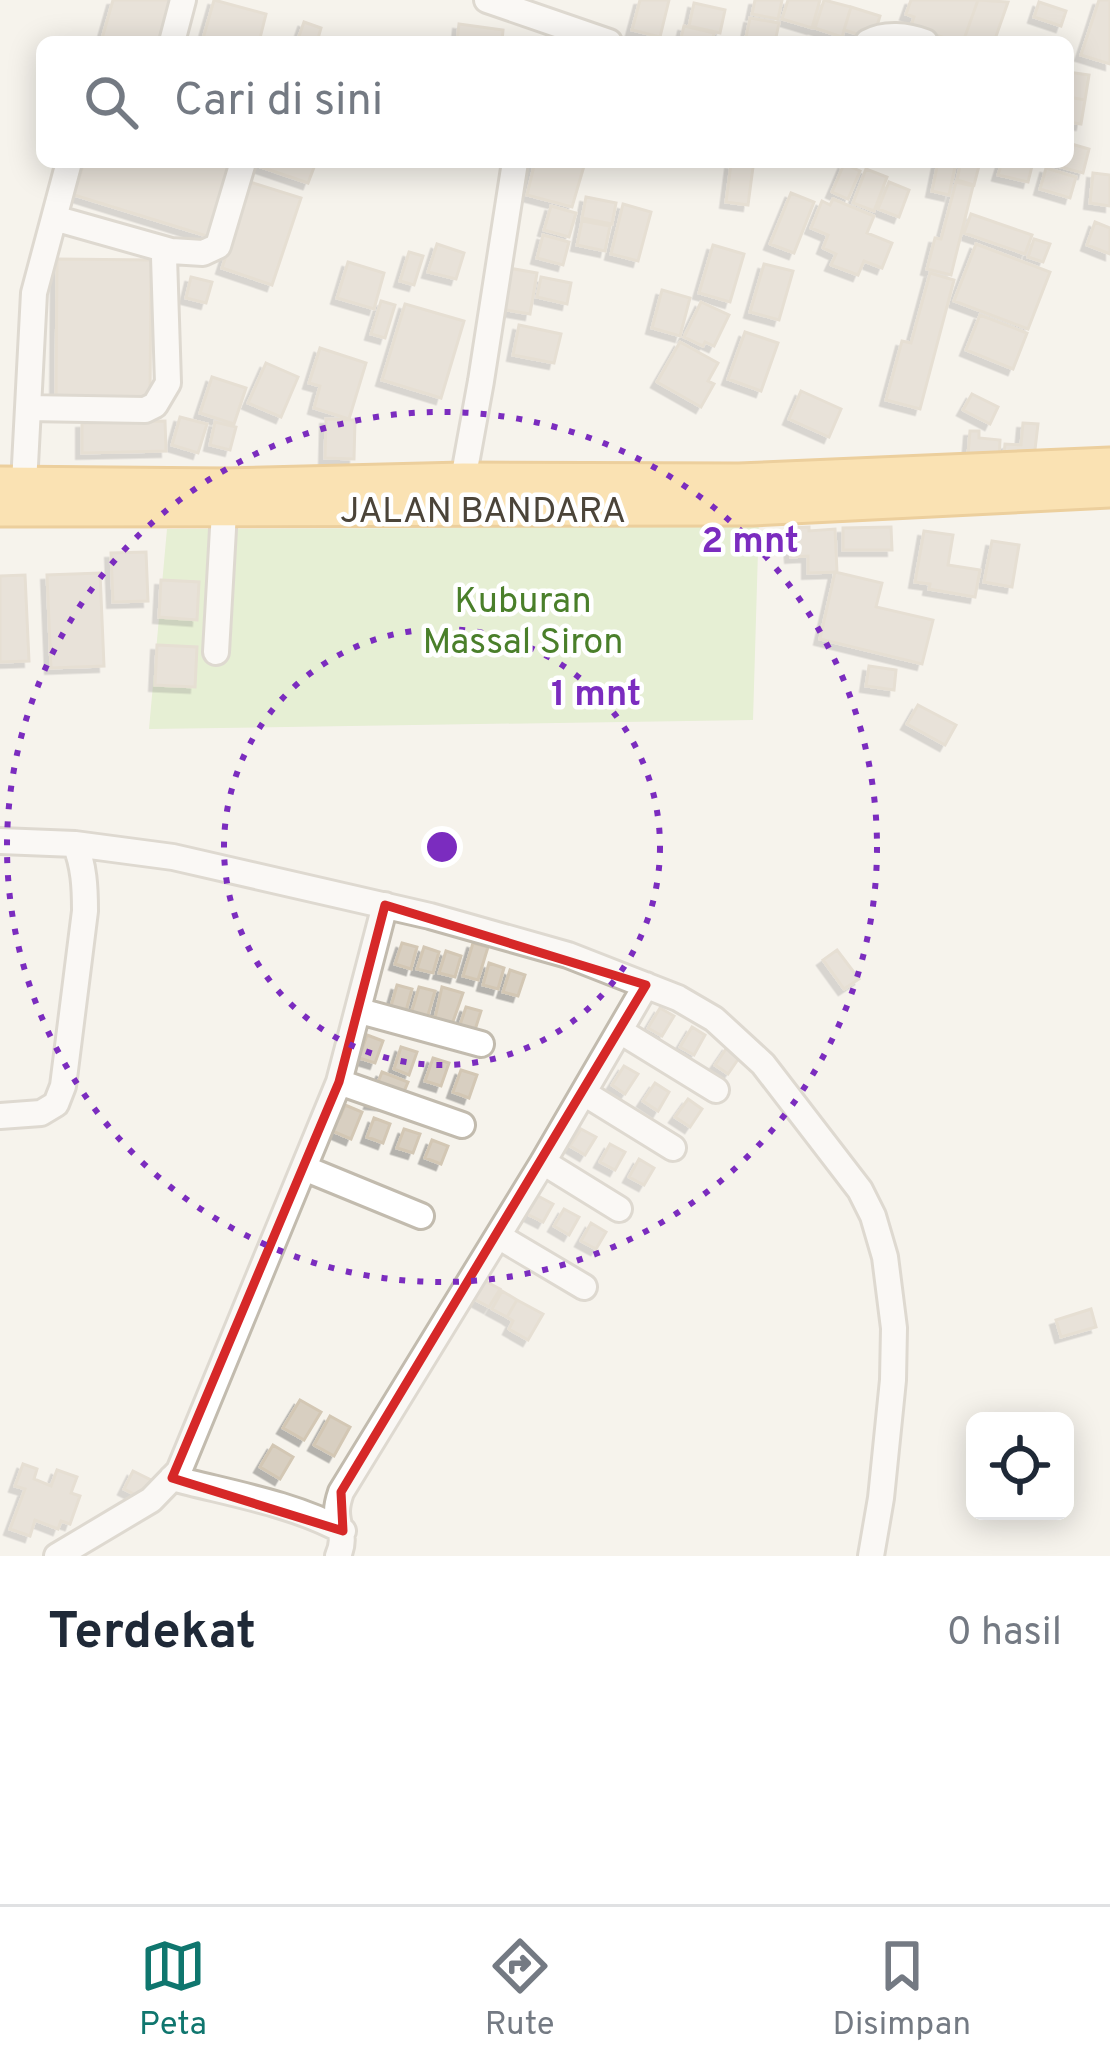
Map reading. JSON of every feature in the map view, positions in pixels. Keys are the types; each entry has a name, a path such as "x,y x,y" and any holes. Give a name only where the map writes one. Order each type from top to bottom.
{"highway":[{"name":"JALAN BANDARA","path":"0,509 463,480 739,481 1110,465"},
{"name":"JALAN BANDARA","path":"12,484 225,498 752,508 1110,490"}],"street":[{"path":"174,36 183,0"},
{"path":"487,0 536,30 572,36"},
{"path":"12,484 28,408 34,293 67,168"},
{"path":"54,218 171,251 203,253 218,246 241,168"},
{"path":"463,480 514,168"},
{"path":"28,408 145,410 155,405 168,383 164,257 171,251"},
{"path":"216,652 225,498"},
{"path":"0,842 75,844 173,857 385,905 568,955 678,998 714,1019 753,1053 849,1175 873,1216 885,1257 894,1328 888,1432 871,1556"},
{"path":"0,1116 41,1113 56,1104 62,1086 85,911 82,860 75,844"},
{"path":"57,1556 151,1500 179,1471 339,1082 385,905"},
{"path":"340,1544 337,1511 341,1492 646,986"},
{"path":"359,1011 481,1044"},
{"path":"620,1031 716,1090"},
{"path":"339,1082 463,1124"},
{"path":"584,1093 673,1148"},
{"path":"543,1162 619,1209"},
{"path":"304,1168 421,1216"},
{"path":"497,1236 584,1287"},
{"path":"172,1478 329,1523 340,1544"}],"highlighted area":[{"path":"385,905 646,985 341,1492 343,1531 172,1478 339,1082"}],"green space":[{"name":"Kuburan Massal Siron","path":"476,516 759,516 753,720 149,729 167,529 473,528"}],"building":[{"path":"113,0 173,0 163,36 103,36"},
{"path":"214,0 266,14 260,36 204,36"},
{"path":"640,0 669,0 660,36 632,30"},
{"path":"755,0 782,0 778,19 752,14"},
{"path":"788,0 820,0 812,28 782,19"},
{"path":"824,0 851,7 842,36 815,28"},
{"path":"911,0 978,0 965,36 939,36 911,26 914,17 906,14"},
{"path":"978,0 1008,2 996,36 965,36"},
{"path":"1099,0 1110,0 1110,64 1081,55"},
{"path":"1039,2 1066,11 1061,26 1034,17"},
{"path":"694,3 725,10 720,33 689,26"},
{"path":"851,7 880,16 874,36 844,30"},
{"path":"750,18 779,23 776,36 746,36"},
{"path":"304,22 321,28 319,36 299,36"},
{"path":"459,24 503,30 502,36 458,36"},
{"path":"684,26 714,33 713,36 682,36"},
{"path":"1074,73 1089,75 1085,100 1074,98"},
{"path":"1074,98 1085,100 1081,124 1074,123"},
{"path":"1074,145 1089,149 1083,173 1064,168 1074,168"},
{"path":"82,168 231,168 210,237 74,195"},
{"path":"264,168 314,168 308,183"},
{"path":"534,168 583,168 572,207 527,195"},
{"path":"730,168 753,168 748,205 726,202"},
{"path":"842,168 860,171 848,199 832,192"},
{"path":"937,168 955,168 949,195 932,191"},
{"path":"960,168 978,168 974,185 957,180"},
{"path":"1000,168 1032,168 1028,182 998,175"},
{"path":"1046,168 1076,177 1070,198 1040,189"},
{"path":"866,169 887,177 874,211 853,203"},
{"path":"1093,173 1110,175 1110,206 1090,203"},
{"path":"250,182 301,198 272,285 222,268"},
{"path":"889,182 909,190 899,217 878,209"},
{"path":"956,182 973,186 951,275 927,269 935,238 941,239"},
{"path":"791,193 814,202 794,253 770,244"},
{"path":"586,197 616,203 612,224 582,218"},
{"path":"833,199 874,216 867,233 892,243 882,268 864,261 858,275 831,265 836,254 823,248 828,235 811,228 822,201 830,205"},
{"path":"623,204 651,212 638,261 611,254"},
{"path":"551,206 576,213 569,237 544,230"},
{"path":"971,214 1032,235 1025,254 964,233"},
{"path":"582,221 610,226 605,251 577,245"},
{"path":"1095,222 1110,228 1110,254 1087,245"},
{"path":"543,235 569,242 563,265 537,258"},
{"path":"1034,239 1050,244 1043,262 1028,257"},
{"path":"437,244 464,253 456,279 428,272"},
{"path":"976,244 1050,272 1028,329 954,301"},
{"path":"713,245 744,254 730,302 699,293"},
{"path":"409,252 423,256 414,285 400,281"},
{"path":"57,259 151,260 150,401 56,399"},
{"path":"348,262 384,273 374,309 337,298"},
{"path":"764,264 793,271 779,320 750,312"},
{"path":"503,267 537,273 530,314 495,308"},
{"path":"930,273 954,280 920,409 886,400 902,341 911,343"},
{"path":"191,277 212,282 206,303 186,298"},
{"path":"541,277 571,283 567,304 537,297"},
{"path":"662,290 690,298 680,336 652,328"},
{"path":"381,301 395,305 385,338 371,334"},
{"path":"701,302 729,315 714,346 684,337"},
{"path":"405,304 464,321 441,398 382,380"},
{"path":"980,315 1027,333 1013,369 966,350"},
{"path":"519,325 561,334 554,363 513,355"},
{"path":"745,332 778,343 761,391 728,379"},
{"path":"680,342 718,363 708,381 714,384 701,407 657,382"},
{"path":"320,348 366,363 349,419 314,408 320,386 309,383"},
{"path":"266,363 298,377 281,417 248,403"},
{"path":"212,377 246,388 234,424 200,413"},
{"path":"801,391 841,409 829,437 789,419"},
{"path":"972,394 998,407 990,424 963,410"},
{"path":"180,417 207,424 198,453 172,445"},
{"path":"326,419 355,420 354,459 325,458"},
{"path":"165,421 166,451 82,453 82,423"},
{"path":"215,422 236,427 230,450 210,445"},
{"path":"1023,423 1038,424 1034,458 1004,455 1005,444 1021,445"},
{"path":"970,431 979,431 979,438 1000,440 999,458 968,455"},
{"path":"809,527 809,531 835,529 837,572 808,573 808,556 791,557 789,528"},
{"path":"891,527 892,550 843,550 843,528"},
{"path":"924,531 953,535 948,565 980,570 975,597 915,582"},
{"path":"992,541 1019,545 1012,587 984,582"},
{"path":"146,552 148,601 113,602 111,553"},
{"path":"835,572 882,583 876,607 933,620 922,664 820,639"},
{"path":"100,573 104,666 51,668 47,575"},
{"path":"25,575 29,661 0,662 0,576"},
{"path":"161,580 199,582 197,620 159,617"},
{"path":"157,645 197,647 195,687 155,685"},
{"path":"869,666 896,670 894,690 866,686"},
{"path":"918,705 956,725 945,745 907,724"},
{"path":"402,943 417,947 411,969 395,964"},
{"path":"473,943 488,947 478,980 463,976"},
{"path":"424,947 439,952 433,973 417,969"},
{"path":"837,950 859,979 844,989 823,960"},
{"path":"446,951 461,956 455,977 439,973"},
{"path":"489,963 504,968 498,989 483,985"},
{"path":"510,970 525,975 518,996 503,992"},
{"path":"397,985 412,989 406,1011 391,1006"},
{"path":"419,987 435,991 426,1022 410,1017"},
{"path":"442,987 463,993 448,1036 432,1031"},
{"path":"466,1007 481,1011 474,1033 459,1028"},
{"path":"660,1008 674,1016 662,1036 648,1028"},
{"path":"692,1027 705,1035 694,1055 680,1047"},
{"path":"367,1035 383,1041 375,1063 359,1058"},
{"path":"728,1046 741,1055 728,1074 715,1065"},
{"path":"401,1047 417,1052 409,1075 394,1069"},
{"path":"433,1058 449,1063 441,1086 425,1081"},
{"path":"624,1066 638,1074 625,1094 612,1085"},
{"path":"461,1070 477,1075 469,1098 453,1092"},
{"path":"382,1072 408,1082 398,1106 370,1103"},
{"path":"655,1083 669,1092 658,1111 643,1101"},
{"path":"688,1099 702,1109 690,1127 675,1117"},
{"path":"345,1105 362,1112 351,1139 325,1128 331,1113 340,1117"},
{"path":"374,1118 390,1124 383,1143 367,1137"},
{"path":"404,1129 420,1134 413,1153 397,1148"},
{"path":"581,1129 596,1137 585,1155 570,1146"},
{"path":"432,1140 448,1146 441,1164 425,1158"},
{"path":"610,1144 625,1152 615,1170 600,1162"},
{"path":"639,1159 654,1168 644,1185 629,1177"},
{"path":"538,1196 553,1204 543,1222 527,1214"},
{"path":"564,1209 579,1217 569,1235 554,1226"},
{"path":"591,1223 606,1232 596,1249 581,1241"},
{"path":"485,1281 500,1289 489,1307 474,1299"},
{"path":"502,1291 517,1300 507,1317 492,1309"},
{"path":"517,1300 543,1314 528,1340 509,1329 513,1321 507,1317"},
{"path":"1091,1309 1096,1327 1061,1337 1056,1320"},
{"path":"300,1400 321,1412 304,1440 283,1428"},
{"path":"330,1416 350,1427 334,1456 314,1445"},
{"path":"273,1445 293,1457 280,1479 260,1467"},
{"path":"23,1464 37,1469 34,1479 51,1486 57,1470 77,1477 71,1493 80,1496 70,1524 61,1521 58,1529 35,1520 30,1536 10,1529 25,1489 15,1486"},
{"path":"133,1471 153,1481 144,1499 124,1489"}]}
